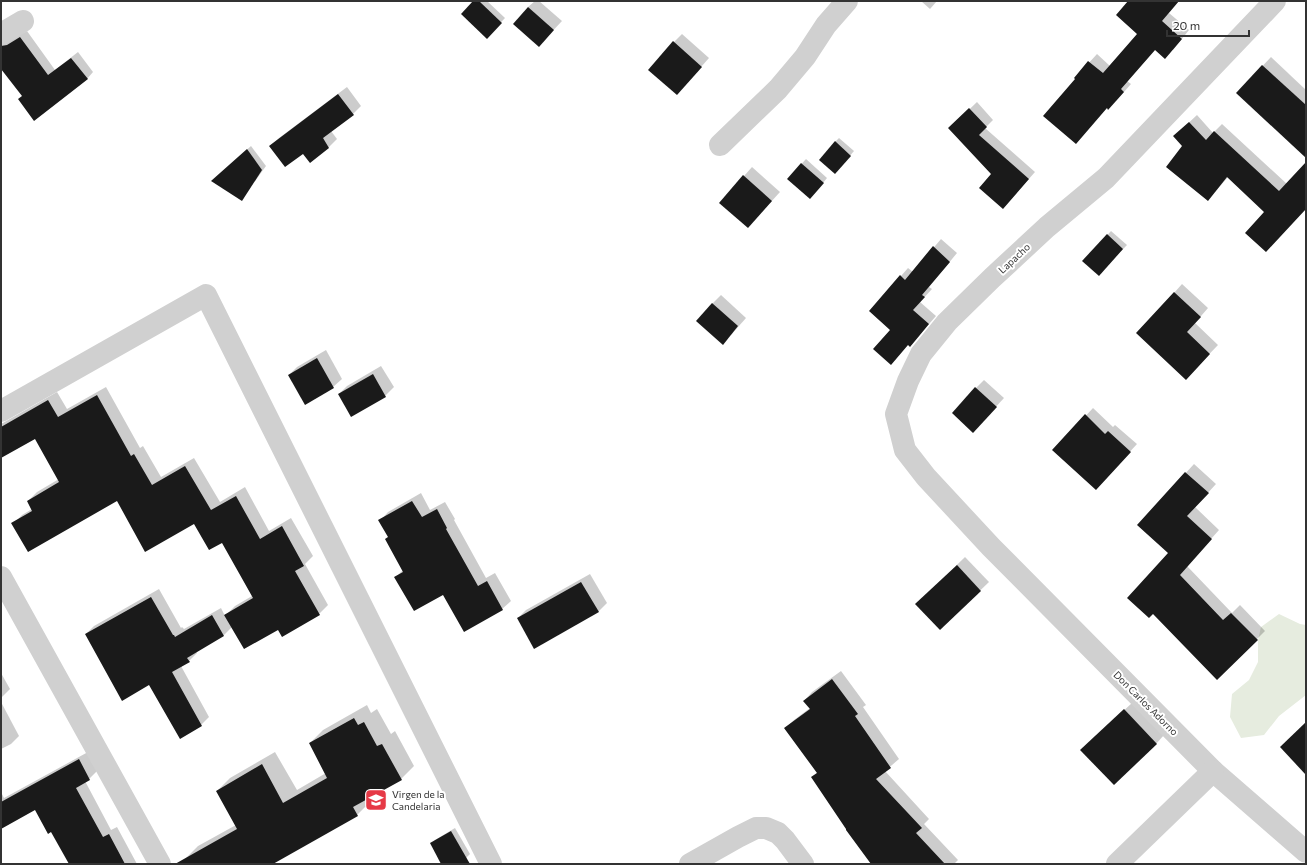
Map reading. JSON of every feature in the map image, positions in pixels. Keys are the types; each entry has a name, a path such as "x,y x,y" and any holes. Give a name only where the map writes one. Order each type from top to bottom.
{"street":[{"path":"720,145 778,89 805,57 826,25 847,1"},
{"name":"Lapacho","path":"991,547 926,477 905,450 896,414 908,381 921,354 948,322 992,278 1047,227 1106,178 1275,1"},
{"path":"1,34 23,21"},
{"path":"1,411 206,295 491,864"},
{"name":"Don Carlos Adorno","path":"991,547 1213,771 1306,852"},
{"path":"1,577 160,864"},
{"path":"1117,864 1213,771"},
{"path":"690,864 756,828 766,828 778,833 803,864"}],"shaded area":[{"path":"1279,614 1300,624 1306,625 1306,695 1279,716 1264,735 1241,738 1230,717 1232,694 1249,680 1258,662 1258,640 1261,627"}],"building":[{"path":"473,1 479,1 502,23 487,39 461,14"},
{"path":"1128,1 1179,1 1162,21 1182,39 1165,59 1155,50 1121,89 1124,92 1108,110 1107,108 1076,144 1043,116 1075,79 1074,78 1088,61 1103,73 1137,34 1116,15"},
{"path":"528,7 554,30 539,47 513,24"},
{"path":"20,37 48,75 71,58 88,79 34,121 18,99 22,96 1,69 1,46 7,45"},
{"path":"673,41 702,67 677,95 648,70"},
{"path":"1262,65 1306,105 1306,158 1236,93"},
{"path":"338,94 354,115 323,138 329,148 310,163 303,154 285,167 269,146"},
{"path":"969,108 987,127 979,135 1029,179 1003,209 979,188 991,174 948,128"},
{"path":"1189,122 1206,140 1214,131 1279,191 1306,162 1306,209 1266,252 1245,233 1264,212 1227,177 1208,201 1166,167 1182,146 1173,136"},
{"path":"835,141 851,156 835,174 819,160"},
{"path":"247,149 262,170 242,201 211,181"},
{"path":"801,163 824,183 810,199 787,179"},
{"path":"743,175 772,201 748,228 719,203"},
{"path":"1107,234 1123,249 1099,276 1082,261"},
{"path":"933,246 950,262 922,295 925,297 913,310 929,324 910,347 908,345 891,365 873,349 890,330 869,311 900,275 905,280"},
{"path":"1174,292 1201,317 1187,332 1210,354 1186,380 1136,333"},
{"path":"712,303 738,326 723,345 696,321"},
{"path":"317,358 334,388 305,405 288,375"},
{"path":"373,374 386,397 351,417 338,394"},
{"path":"975,387 997,407 973,433 952,413"},
{"path":"97,395 131,456 134,454 152,485 185,466 211,510 236,496 260,539 282,526 304,566 295,571 320,615 282,637 278,630 244,649 224,615 253,598 222,543 209,550 194,524 145,552 117,501 28,552 11,523 32,511 27,501 59,482 35,439 1,458 1,427 48,400 58,417"},
{"path":"1085,414 1105,434 1108,431 1131,452 1096,490 1052,450"},
{"path":"1185,472 1209,493 1187,516 1212,539 1180,575 1223,620 1231,613 1258,640 1217,680 1153,614 1149,618 1127,598 1168,553 1137,525"},
{"path":"412,501 422,517 437,509 447,528 446,529 478,586 487,581 503,610 464,632 443,595 414,611 394,577 403,572 385,539 388,537 378,520"},
{"path":"957,565 981,591 940,630 915,604"},
{"path":"581,582 599,612 534,649 517,618"},
{"path":"151,597 175,637 212,615 224,636 187,658 190,662 172,672 202,726 180,739 149,685 122,701 85,634"},
{"path":"832,679 858,714 855,716 891,768 876,779 922,828 916,833 945,864 871,864 846,830 811,777 817,773 784,728 810,709 803,701"},
{"path":"1124,709 1157,744 1114,785 1080,750"},
{"path":"354,718 358,725 364,722 377,746 382,744 402,780 353,807 358,816 273,864 175,864 237,829 216,791 262,764 283,803 327,778 309,743"},
{"path":"1306,722 1306,775 1280,747"},
{"path":"79,759 90,780 76,788 103,837 109,834 125,864 69,864 51,832 48,834 35,810 1,829 1,802"},
{"path":"451,831 470,864 441,864 430,843"}],"place":[{"name":"Virgen de la Candelaria","path":"376,800"}]}
